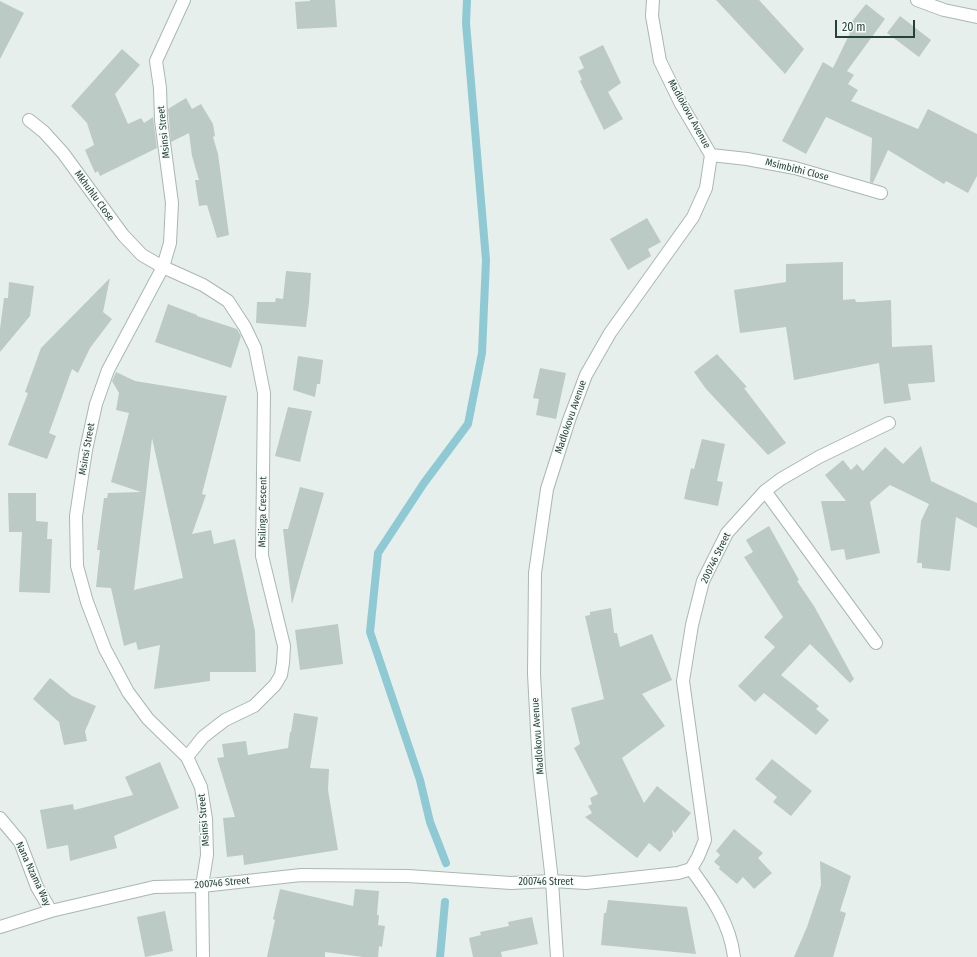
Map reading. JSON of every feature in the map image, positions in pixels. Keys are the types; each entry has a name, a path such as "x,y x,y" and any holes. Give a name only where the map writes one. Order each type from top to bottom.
{"street":[{"name":"Msinsi Street","path":"184,0 156,61 160,88 161,120 172,202 170,243 163,267 108,370 96,404 86,450 76,516 77,566 87,602 105,649 128,692 148,719 187,757 201,787 206,819 207,855 202,886 203,957"},
{"name":"Madlokovu Avenue","path":"557,957 552,881 539,768 534,674 535,573 547,490 568,420 586,375 610,333 693,217 706,188 712,155 681,104 660,61 652,16 653,0"},
{"path":"917,0 944,10 977,17"},
{"name":"Mkhuhlu Close","path":"29,120 44,132 62,153 123,235 142,255 163,267"},
{"name":"Msimbithi Close","path":"712,155 747,159 795,168 881,193"},
{"name":"Msilinga Crescent","path":"163,267 203,285 228,301 245,327 255,348 264,393 262,556 284,646 281,675 275,685 254,706 225,720 203,737 187,757"},
{"name":"200746 Street","path":"0,927 51,911 154,887 202,886 301,875 408,876 511,882 552,881 586,883 678,873 691,869 698,858 705,840 684,681 692,625 704,581 727,533 765,491 781,479 819,457 889,423"},
{"path":"765,491 876,643"},
{"name":"Nana Nzama Way","path":"0,818 20,842 37,887 51,911"},
{"path":"691,869 715,902 728,930 734,957"}],"building":[{"path":"310,0 335,0 337,27 297,29 295,2"},
{"path":"716,0 759,0 804,49 785,74"},
{"path":"0,1 24,13 0,59"},
{"path":"866,4 885,19 847,71 854,75 848,84 858,90 851,101 918,129 928,109 977,134 977,176 968,193 946,181 944,184 888,150 873,183 870,182 872,138 826,117 806,154 782,141 823,62 833,68 850,33 846,29"},
{"path":"900,16 931,40 919,57 887,33"},
{"path":"603,45 621,83 608,92 623,119 604,130 580,81 582,80 578,71 584,68 579,57"},
{"path":"122,49 140,65 115,94 128,124 141,118 144,123 153,117 157,148 100,176 98,171 95,173 85,150 94,145 87,123 71,106"},
{"path":"186,98 192,109 201,104 213,124 215,136 213,137 218,154 229,235 217,238 207,205 199,206 195,180 199,180 192,156 189,133 171,142 168,109"},
{"path":"647,218 661,242 648,249 651,256 628,270 610,239"},
{"path":"843,262 843,300 855,299 856,302 862,302 891,300 892,347 932,345 935,382 908,384 911,400 884,404 879,363 794,380 786,327 740,333 734,290 786,282 786,264"},
{"path":"286,271 311,273 306,327 256,323 257,302 275,302 276,298 283,299"},
{"path":"110,278 103,312 112,319 90,348 78,373 72,369 49,433 56,436 47,459 8,445 28,393 25,392 41,348"},
{"path":"9,282 34,286 30,316 0,352 0,329 4,298 8,298"},
{"path":"168,304 197,316 237,329 241,336 231,368 155,342"},
{"path":"717,354 747,387 744,388 786,443 768,455 706,389 694,372"},
{"path":"298,356 323,360 320,384 317,384 315,397 293,390"},
{"path":"540,368 566,373 556,419 536,415 539,399 533,398"},
{"path":"116,372 135,381 227,396 202,494 206,495 192,534 211,530 214,544 235,539 255,631 256,672 210,672 210,681 154,689 160,645 138,650 136,642 124,646 111,588 96,587 100,550 97,550 104,498 107,498 108,493 141,492 111,482 129,413 116,410 119,393 112,381","holes":["152,438 183,578 134,590"]},
{"path":"288,407 312,411 300,462 275,456"},
{"path":"702,439 725,444 717,481 723,482 718,506 684,499 691,468 694,469"},
{"path":"921,446 931,481 977,503 977,528 956,517 950,571 922,568 922,563 917,563 921,521 929,504 890,485 870,502 880,553 846,560 844,549 831,551 821,501 846,501 825,475 843,460 851,470 857,464 863,471 885,447 903,464"},
{"path":"300,487 324,493 292,604 283,529 288,529"},
{"path":"8,493 36,493 36,521 48,522 47,539 52,539 50,593 19,592 22,532 9,532"},
{"path":"769,526 799,580 797,581 814,606 854,679 850,683 810,644 781,675 819,706 816,709 829,720 816,735 764,693 755,702 738,686 775,647 764,637 783,617 744,557 753,552 746,540"},
{"path":"611,608 614,633 617,633 620,647 652,634 672,680 642,694 665,726 622,758 644,803 657,786 691,813 675,833 672,830 673,836 660,852 649,843 637,858 585,817 592,813 588,806 592,804 590,798 598,794 574,748 580,744 571,708 604,699 585,616 590,615 590,612"},
{"path":"338,624 343,664 300,670 295,630"},
{"path":"50,678 72,696 96,706 85,731 87,741 64,745 59,722 33,699"},
{"path":"294,713 318,717 310,768 329,769 328,790 338,850 244,865 243,855 227,857 223,818 235,817 217,758 224,757 222,744 246,741 248,755 288,748"},
{"path":"772,759 812,791 791,816 773,802 777,797 755,779"},
{"path":"160,762 179,808 114,836 117,848 70,861 68,845 47,849 40,810 73,804 74,810 133,795 125,777"},
{"path":"734,829 763,853 758,858 772,873 754,889 743,877 737,884 719,869 720,867 714,862 720,855 716,851"},
{"path":"820,861 851,876 840,911 846,913 833,957 794,957 807,927 821,885"},
{"path":"280,889 353,906 355,889 379,891 377,915 379,915 378,925 385,926 382,947 379,946 378,957 363,957 325,952 325,957 267,957 275,920 273,919"},
{"path":"608,900 687,907 696,954 601,945 604,913 606,913"},
{"path":"165,911 173,951 145,957 137,917"},
{"path":"532,917 538,944 501,952 502,957 473,957 469,938 481,935 480,932 509,926 508,922"}],"waterway":[{"path":"446,863 430,822 420,780 370,632 378,553 424,483 468,424 482,353 486,260 466,23 467,0"},
{"path":"440,957 445,902"}]}
